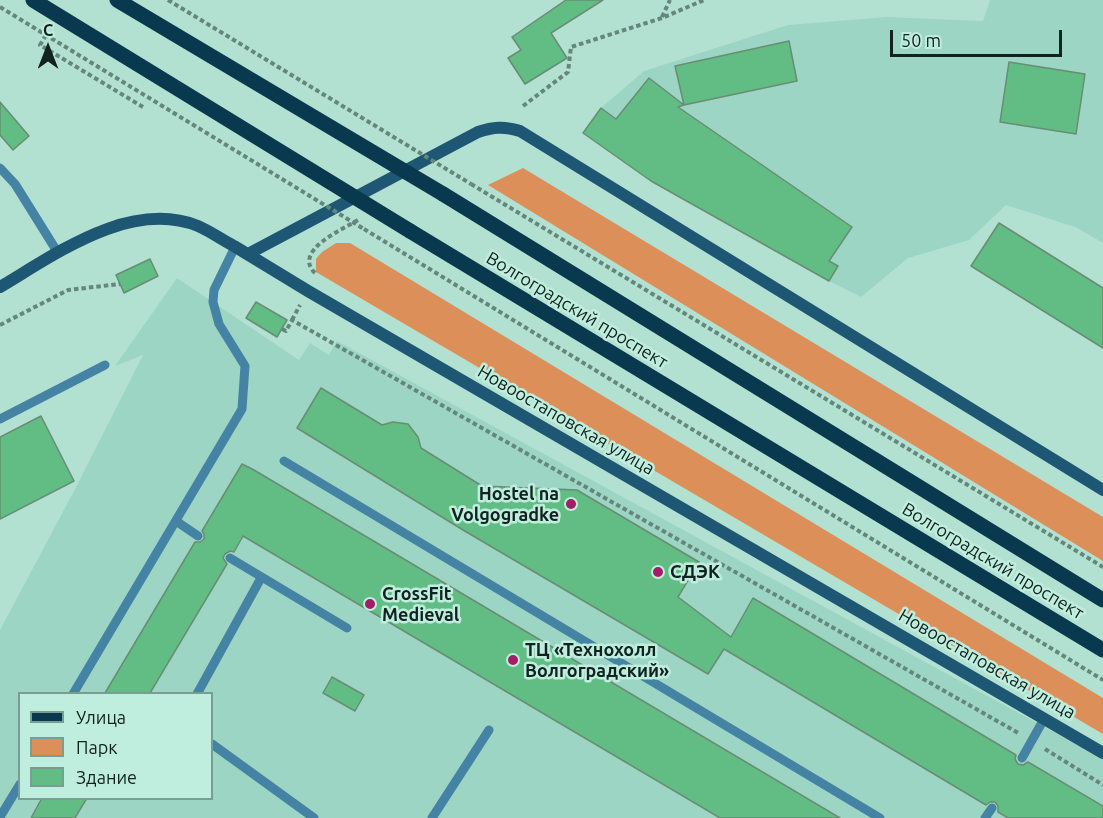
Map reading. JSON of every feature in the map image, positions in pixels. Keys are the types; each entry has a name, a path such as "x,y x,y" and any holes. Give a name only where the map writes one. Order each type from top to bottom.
{"main road":[{"name":"Волгоградский проспект","path":"33,0 1103,650"},
{"name":"Волгоградский проспект","path":"117,0 443,194 1103,600"},
{"path":"248,254 478,132 499,127 520,131 1103,490"},
{"name":"Новоостаповская улица","path":"0,288 58,253 109,228 132,221 159,218 198,226 1103,753"}],"lane":[{"path":"0,168 15,184 58,253"},
{"path":"74,692 242,409 245,366 219,324 213,302 214,290 235,247"},
{"path":"0,419 105,365"},
{"path":"284,461 880,818"},
{"path":"176,521 198,536"},
{"path":"230,558 347,628"},
{"path":"198,692 261,578"},
{"path":"1022,758 1044,719"},
{"path":"432,818 489,730"},
{"path":"213,745 314,818"},
{"path":"0,817 18,787"},
{"path":"985,818 992,808"}],"path":[{"path":"168,0 1103,567"},
{"path":"662,18 670,0"},
{"path":"523,106 568,72 571,47 662,18 704,0"},
{"path":"0,7 1103,680"},
{"path":"46,35 40,45 143,107"},
{"path":"442,172 452,166"},
{"path":"282,329 286,331 317,276 311,270 312,251 321,242 361,218"},
{"path":"0,325 68,290 120,284"},
{"path":"292,320 1032,740 1103,785"}],"shaded area":[{"path":"990,0 1103,0 1103,243 1075,227 1006,205 969,240 908,258 861,297 655,184 583,133 601,108 644,71 788,25 887,17 983,21"},
{"path":"177,278 299,360 310,343 329,355 337,341 1103,759 1103,818 0,818 0,630 143,355 115,366"}],"green space":[{"path":"523,168 1103,517 1103,561 488,185"},
{"path":"336,243 350,243 1103,698 1103,734 316,272 316,259"}],"building":[{"path":"566,0 603,0 551,33 567,58 525,84 508,58 521,50 512,37"},
{"path":"789,41 797,81 684,105 675,66"},
{"path":"1009,62 1085,74 1076,134 1000,122"},
{"path":"649,78 684,105 678,107 852,227 829,261 838,266 829,281 651,181 583,133 601,108 616,119"},
{"path":"0,102 29,136 13,150 0,135"},
{"path":"999,223 1103,288 1103,348 971,266"},
{"path":"150,259 158,276 124,293 116,275"},
{"path":"256,302 287,320 277,337 246,318"},
{"path":"321,388 382,425 393,422 408,424 418,437 421,448 482,486 577,490 699,562 678,597 731,637 753,598 1016,755 1015,759 1018,764 1023,765 1028,762 1103,806 1103,818 1008,818 998,812 995,802 986,805 724,649 708,674 463,530 297,428"},
{"path":"41,416 74,481 0,519 0,437"},
{"name":"ТЦ «Технохолл Волгоградский»","path":"242,464 840,818 720,818 243,536 234,552 230,551 225,554 223,558 227,564 151,692 106,692 195,542 204,539 202,531"},
{"path":"332,677 364,695 355,711 323,693"},
{"path":"41,800 86,800 75,818 31,818"}],"place":[{"name":"Hostel na Volgogradke","path":"571,504"},
{"name":"СДЭК","path":"658,572"},
{"name":"CrossFit Medieval","path":"370,604"},
{"name":"ТЦ «Технохолл Волгоградский»","path":"513,660"}]}
